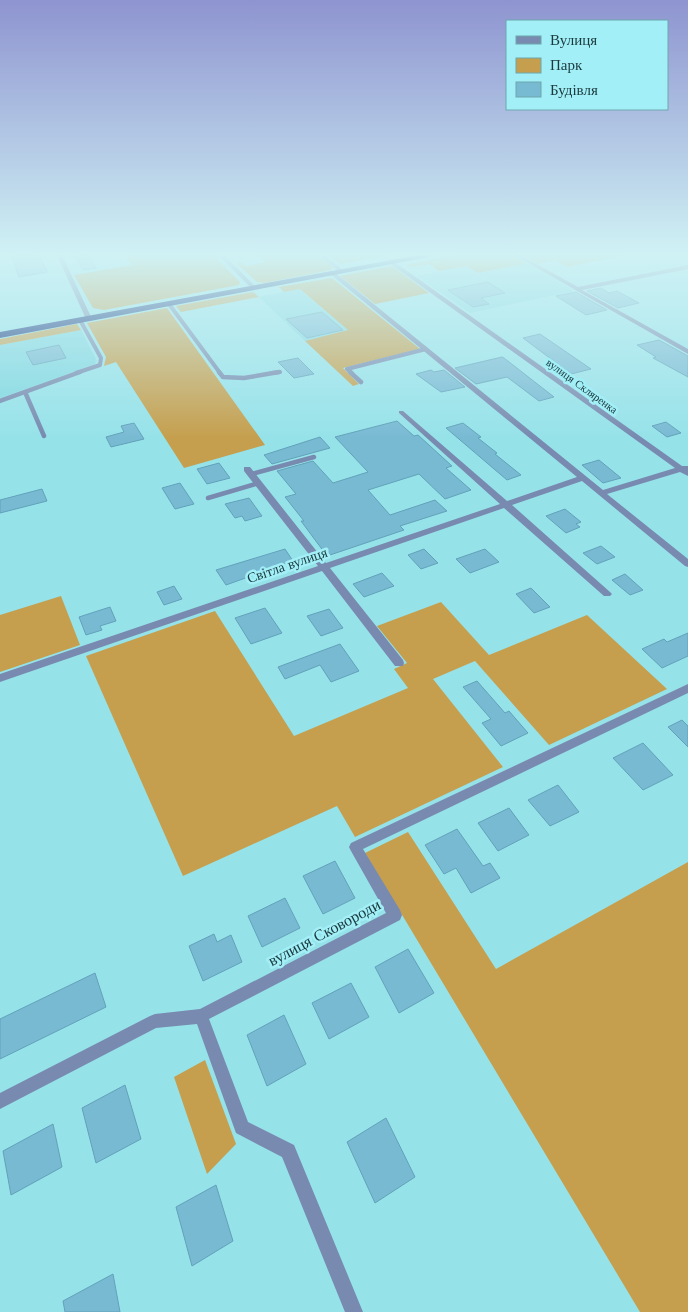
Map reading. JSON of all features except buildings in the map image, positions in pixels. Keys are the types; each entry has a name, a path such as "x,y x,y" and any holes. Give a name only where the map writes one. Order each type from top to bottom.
{"highway":[{"path":"0,335 100,316"}],"street":[{"path":"386,316 688,564"},
{"name":"вулиця Скляренка","path":"468,316 684,468 688,474"},
{"path":"626,316 688,352"},
{"path":"401,412 607,594"},
{"path":"602,494 684,468"},
{"path":"250,472 399,663"},
{"name":"Світла вулиця","path":"0,678 583,478"},
{"name":"вулиця Сковороди","path":"0,1100 156,1020 201,1016 395,915 355,847 688,688"},
{"path":"201,1016 242,1127 288,1151 354,1312"}],"lane":[{"path":"178,316 223,378 242,378 280,372"},
{"path":"0,401 100,364 101,358 84,319"},
{"path":"361,382 347,369 426,349"},
{"path":"25,392 44,436"},
{"path":"250,472 314,457"},
{"path":"208,498 259,483"}],"shaded area":[{"path":"279,316 331,316 349,331 305,341"},
{"path":"81,330 96,359 95,364 0,398 0,345"}],"green space":[{"path":"123,316 173,316 265,445 184,468 116,362 104,366 106,357 87,323"},
{"path":"332,316 379,316 420,349 343,368 359,384 353,386 305,341 348,330"},
{"path":"77,324 81,330 0,345 0,339"},
{"path":"61,596 80,645 0,672 0,615"},
{"path":"441,602 489,655 587,615 667,689 549,745 475,661 433,679 503,767 355,837 337,806 183,876 86,656 215,611 294,736 408,688 394,669 407,663 377,626"},
{"path":"408,832 496,969 688,862 688,1312 640,1312 365,853"},
{"path":"205,1060 236,1144 207,1174 174,1077"}]}
